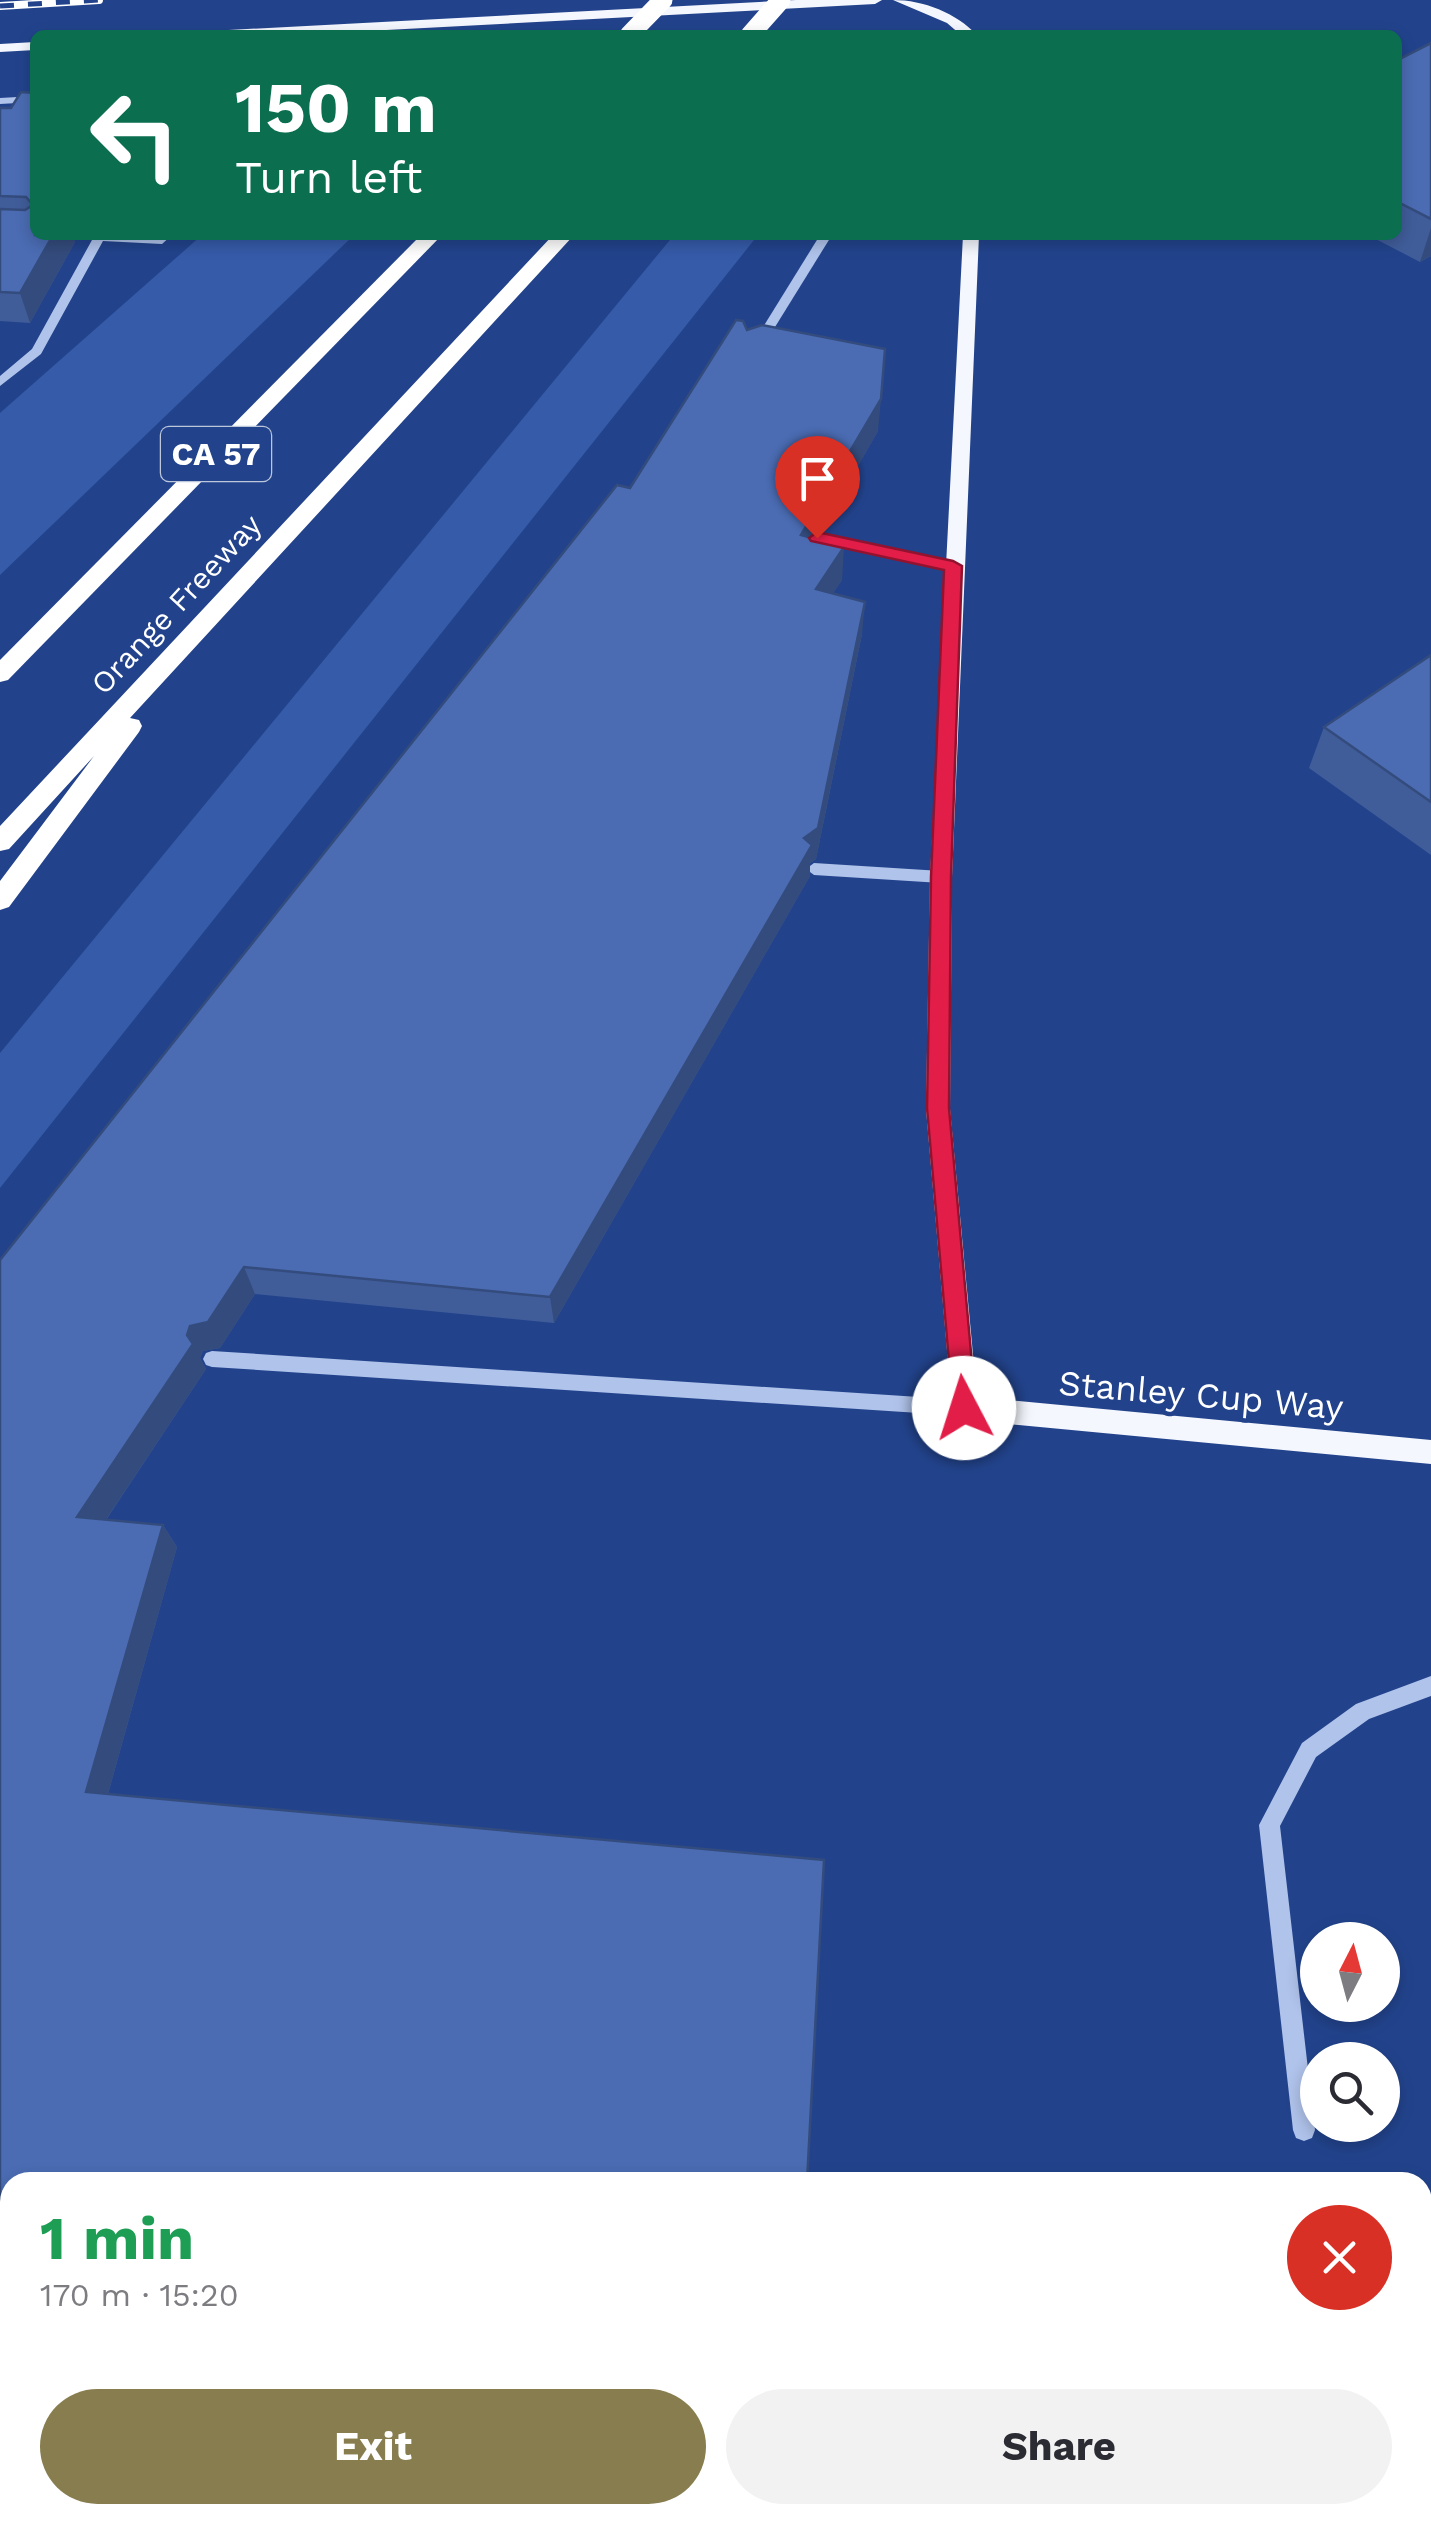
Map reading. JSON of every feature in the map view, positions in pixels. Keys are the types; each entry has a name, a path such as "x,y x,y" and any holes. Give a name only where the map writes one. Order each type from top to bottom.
{"highway":[{"path":"634,30 663,0"},
{"path":"755,30 782,0"},
{"name":"CA 57","path":"0,674 427,240"},
{"name":"Orange Freeway","path":"0,842 559,240"},
{"path":"0,900 225,599"}],"main road":[{"path":"302,30 875,0"},
{"path":"900,0 952,20 964,30"},
{"path":"0,48 30,46"},
{"path":"964,1408 938,1108 941,877 971,240"},
{"name":"Stanley Cup Way","path":"964,1408 1431,1452"}],"lane":[{"path":"0,101 30,99"},
{"path":"0,382 37,351 97,240"},
{"path":"752,356 823,240"},
{"path":"817,538 953,566"},
{"path":"814,869 941,877"},
{"path":"212,1359 964,1408"},
{"path":"1300,2095 1269,1825 1308,1750 1363,1711 1431,1686"}],"shaded area":[{"path":"196,240 349,240 0,575 0,413"},
{"path":"670,240 754,240 0,1188 0,1053"}],"building":[{"path":"1431,43 1431,219 1402,204 1402,58"},
{"path":"21,92 30,93 30,202 26,197 0,196 0,108 11,108"},
{"path":"30,207 30,240 50,240 20,293 0,292 0,209"},
{"path":"736,320 743,321 747,330 762,325 885,349 881,399 823,497 808,503 815,511 801,535 844,547 816,589 865,602 818,828 804,838 812,845 550,1297 244,1267 208,1322 190,1326 187,1335 193,1344 77,1517 163,1525 86,1792 824,1860 808,2172 0,2172 0,1260 617,485 630,488"},
{"path":"1431,655 1431,802 1324,727"}],"railway":[{"path":"0,6 99,0"}],"route":[{"path":"817,538 953,566 941,877 938,1108 964,1408"}]}
